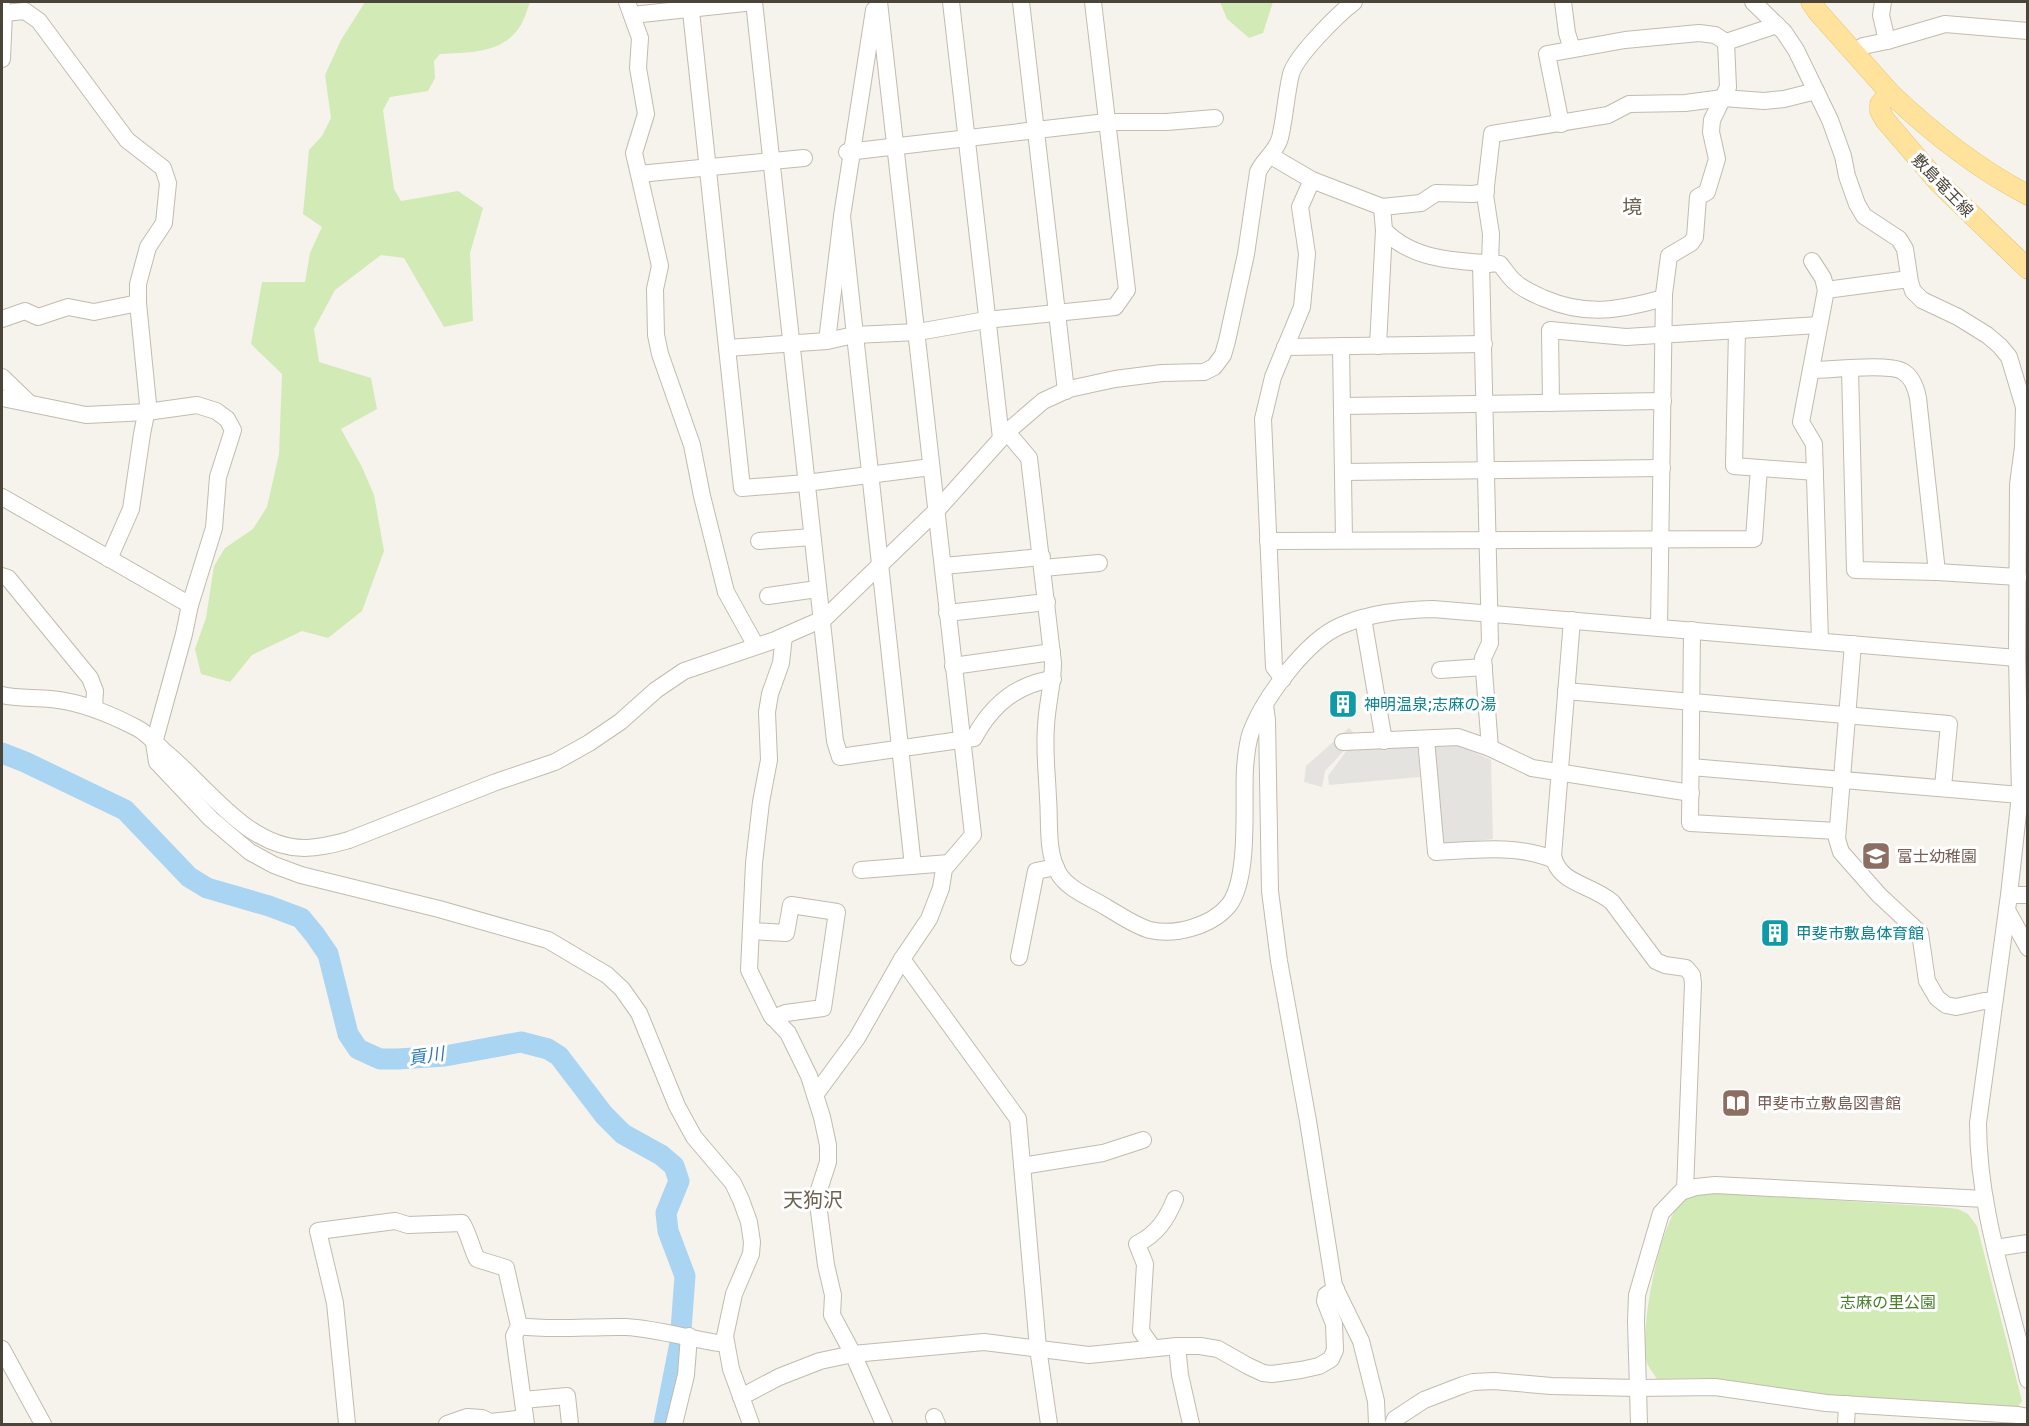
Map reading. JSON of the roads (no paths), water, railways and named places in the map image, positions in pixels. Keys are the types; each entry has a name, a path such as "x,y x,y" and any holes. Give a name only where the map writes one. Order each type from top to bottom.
{"main road":[{"name":"敷島竜王線","path":"1811,2 1890,93 1932,132 1994,177 2028,195"},
{"name":"敷島竜王線","path":"1890,93 1880,104 1880,111 1885,120 1939,183 2028,268"}],"street":[{"path":"756,646 726,592 692,445 660,354 656,335 655,289 660,266 634,153 646,114 638,68 640,38 629,8 754,2 820,620 835,741 840,757 974,738 981,724 1015,690 1035,682 1053,680"},
{"path":"815,1095 857,1038 902,959 929,919 941,888 944,869 973,835 918,332 877,2"},
{"path":"827,341 849,152 877,2"},
{"path":"951,2 986,320 1004,435 1029,458 1047,602 1053,680 1046,724 1045,756 1050,842 1060,876 1074,888 1143,928 1162,933 1198,926 1214,918 1228,906 1238,888 1242,869 1247,749 1250,735 1265,705 1283,679 1318,640 1339,626 1395,610 1432,609 1489,613 2017,658"},
{"path":"1021,2 1066,391"},
{"path":"727,348 827,341 854,335 918,332 986,320 1115,307 1127,290 1093,2"},
{"path":"2,695 11,698 52,699 94,708 141,730 183,766 242,824 261,837 281,845 303,848 349,840 496,782 555,762 620,722 656,690 684,671 784,636 820,620 837,607 937,510 1004,435 1043,401 1066,391 1115,379 1162,373 1204,372 1214,366 1223,355 1246,254 1258,172 1271,156 1279,139 1296,62 1305,50 1354,2"},
{"path":"1563,2 1567,33 1572,49"},
{"path":"1753,2 1777,25 1796,50 1830,120 1857,204 1864,216 1899,239 1905,249 1913,291 1922,300 1958,317 2000,346 2009,357 2024,407 2023,447 2018,485 2017,658 2020,795 2008,903 1978,1123 1978,1151 1995,1248 2028,1380"},
{"path":"1884,2 1881,15 1887,41"},
{"path":"690,5 742,488 806,483 931,467"},
{"path":"2,59 3,10 25,11 39,21 127,140 164,171 168,183 164,223 148,247 138,284 148,404 131,509 110,559"},
{"path":"1853,53 1863,46 1945,24 2028,31"},
{"path":"1726,42 1777,25"},
{"path":"1561,124 1547,54 1624,40 1699,33 1715,35 1726,42"},
{"path":"1659,627 1664,298 1669,256 1691,243 1695,237 1698,197 1707,192 1717,159 1710,132 1712,120 1728,87 1726,42"},
{"path":"1490,748 1483,658 1490,643 1484,344 1485,263 1491,234 1486,192 1492,134 1608,116 1629,104 1685,103 1723,98 1764,101 1784,99 1816,91"},
{"path":"849,152 1106,122 1166,122 1215,118"},
{"path":"1271,156 1312,180 1382,207 1421,203 1436,193 1486,192"},
{"path":"639,174 804,158"},
{"path":"1283,679 1274,667 1263,418 1267,399 1285,347 1302,307 1307,254 1300,207 1312,180"},
{"path":"1378,346 1384,230 1382,207"},
{"path":"842,216 913,866"},
{"path":"1384,230 1399,244 1428,256 1500,264 1515,283 1562,306 1581,310 1613,309 1664,298"},
{"path":"1812,261 1824,278 1826,290 1802,422 1814,444 1820,641"},
{"path":"1826,290 1909,279"},
{"path":"2,319 25,311 38,317 68,307 94,312 138,303"},
{"path":"1551,403 1550,330 1626,337 1819,325"},
{"path":"1737,330 1734,466 1815,472"},
{"path":"1285,347 1484,344"},
{"path":"1341,346 1344,540"},
{"path":"2009,357 2028,367"},
{"path":"1811,370 1885,367 1902,371 1915,384 1937,572"},
{"path":"1850,369 1855,570 2018,577"},
{"path":"2,377 30,404"},
{"path":"2,398 86,415 147,412 197,405 216,411 227,419 233,430 218,477 214,528 190,605 154,743 157,762 211,819 250,852 274,865 301,875 439,909 548,940 607,975 622,989 639,1013 677,1106 693,1137 733,1183 749,1222 751,1254 734,1294 725,1336 731,1369 751,1425"},
{"path":"1342,406 1663,401"},
{"path":"1342,472 1662,468"},
{"path":"1268,541 1754,538 1758,468"},
{"path":"2,497 190,605"},
{"path":"759,541 812,537"},
{"path":"943,566 1042,562 1099,563"},
{"path":"2,576 8,578 90,678 95,691 94,708"},
{"path":"768,596 817,589"},
{"path":"947,613 1047,602"},
{"path":"1363,618 1384,741"},
{"path":"1572,620 1554,860 1561,873 1612,902 1656,961 1665,965 1686,968 1692,975 1685,1190"},
{"path":"1692,630 1690,823 1838,831"},
{"path":"784,636 781,663 770,694 767,712 769,760 757,842 749,969 773,1018 788,1033 809,1076 815,1095 828,1144 828,1162 817,1196 826,1265 833,1295 832,1315 853,1354 884,1425"},
{"path":"1853,644 1837,839 1841,852 1879,895 1920,933 1927,981 1937,999 1946,1005 1956,1007 1984,1001 1994,1002"},
{"path":"953,666 1052,652"},
{"path":"1440,670 1484,667"},
{"path":"1566,691 1949,724 1943,787"},
{"path":"1265,705 1270,891 1279,962 1308,1121 1329,1258 1336,1289 1361,1341 1376,1401 1377,1425"},
{"path":"1343,741 1458,737 1490,748 1532,768 1691,793"},
{"path":"1426,739 1436,852 1517,851 1542,854 1554,860"},
{"path":"1691,767 2020,795"},
{"path":"861,870 949,863"},
{"path":"1019,957 1036,871 1056,867"},
{"path":"2008,903 2028,895"},
{"path":"2008,903 2028,948"},
{"path":"751,931 786,933 791,905 837,912 823,1008 786,1013 773,1018"},
{"path":"902,959 1018,1119 1038,1348 1049,1425"},
{"path":"1022,1166 1103,1153 1143,1140"},
{"path":"1639,1425 1637,1294 1661,1213 1681,1192 1715,1185 1985,1199"},
{"path":"1153,1348 1141,1331 1145,1264 1137,1244 1145,1240 1167,1218 1175,1199"},
{"path":"347,1425 335,1303 318,1231 395,1221 408,1225 462,1223 469,1233 477,1259 506,1268 519,1326 514,1336 526,1421 490,1422 482,1418 467,1417 447,1425"},
{"path":"1995,1248 2028,1243"},
{"path":"741,1397 779,1377 810,1365 853,1354 984,1342 1089,1355 1177,1346 1200,1346 1218,1349 1248,1366 1272,1374 1319,1366 1331,1359 1335,1350 1334,1324 1324,1301 1326,1295 1336,1289"},
{"path":"519,1326 543,1329 625,1327 726,1344"},
{"path":"674,1425 686,1375 683,1335"},
{"path":"1177,1346 1180,1375 1191,1425"},
{"path":"2,1349 43,1425"},
{"path":"1402,1420 1424,1400 1473,1382 1494,1381 1551,1386 1715,1387 1942,1418 2018,1415 2028,1417"},
{"path":"523,1400 567,1396 570,1425"},
{"path":"1846,1425 1847,1404"}],"waterway":[{"name":"貢川","path":"2,753 125,810 189,877 207,888 301,918 328,954 348,1034 358,1049 380,1059 445,1056 521,1042 548,1049 559,1056 604,1115 623,1134 661,1155 674,1166 679,1181 666,1213 668,1231 685,1276 680,1343 664,1424"}],"place":[{"name":"神明温泉;志麻の湯","path":"1343,704"},
{"name":"富士幼稚園","path":"1876,856"},
{"name":"甲斐市敷島体育館","path":"1775,933"},
{"name":"甲斐市立敷島図書館","path":"1736,1103"}],"district":[{"name":"境","path":"1632,206"},
{"name":"天狗沢","path":"813,1199"}],"park label":[{"name":"志麻の里公園","path":"1888,1302"}]}
